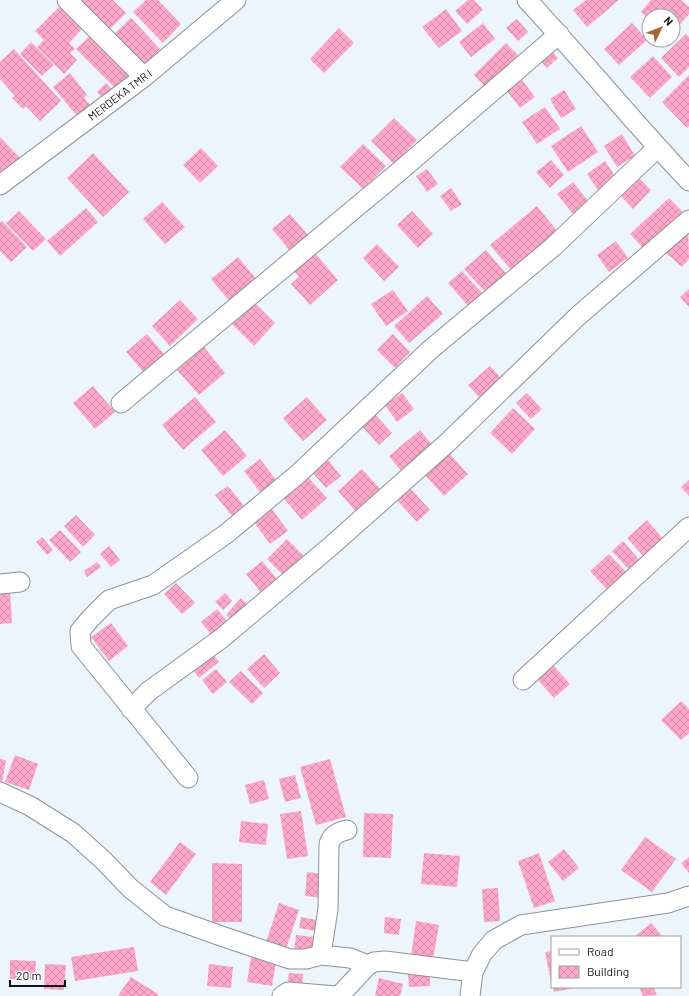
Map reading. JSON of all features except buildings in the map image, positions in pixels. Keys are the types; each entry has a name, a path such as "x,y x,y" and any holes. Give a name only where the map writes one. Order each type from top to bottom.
{"street":[{"path":"66,0 144,77"},
{"name":"MERDEKA TMR I","path":"0,185 144,77 236,0"},
{"path":"527,0 657,148 689,181"},
{"path":"121,404 401,170 558,34"},
{"path":"188,778 81,646 80,631 109,600 153,585 226,534 298,474 431,349 553,247 657,148"},
{"path":"131,709 149,691 222,638 331,546 447,443 578,316 689,220"},
{"path":"523,680 689,527"},
{"path":"0,584 20,582"},
{"path":"0,792 30,806 74,833 130,888 165,916 224,938 290,959 306,960 321,955 350,958 368,965"},
{"path":"321,955 328,909 329,844 333,836 339,831 347,830"},
{"path":"470,996 473,972 482,954 494,940 521,925 668,903 689,896"},
{"path":"282,996 288,992 336,996 345,991 368,965 374,962 385,961 473,972"}]}
